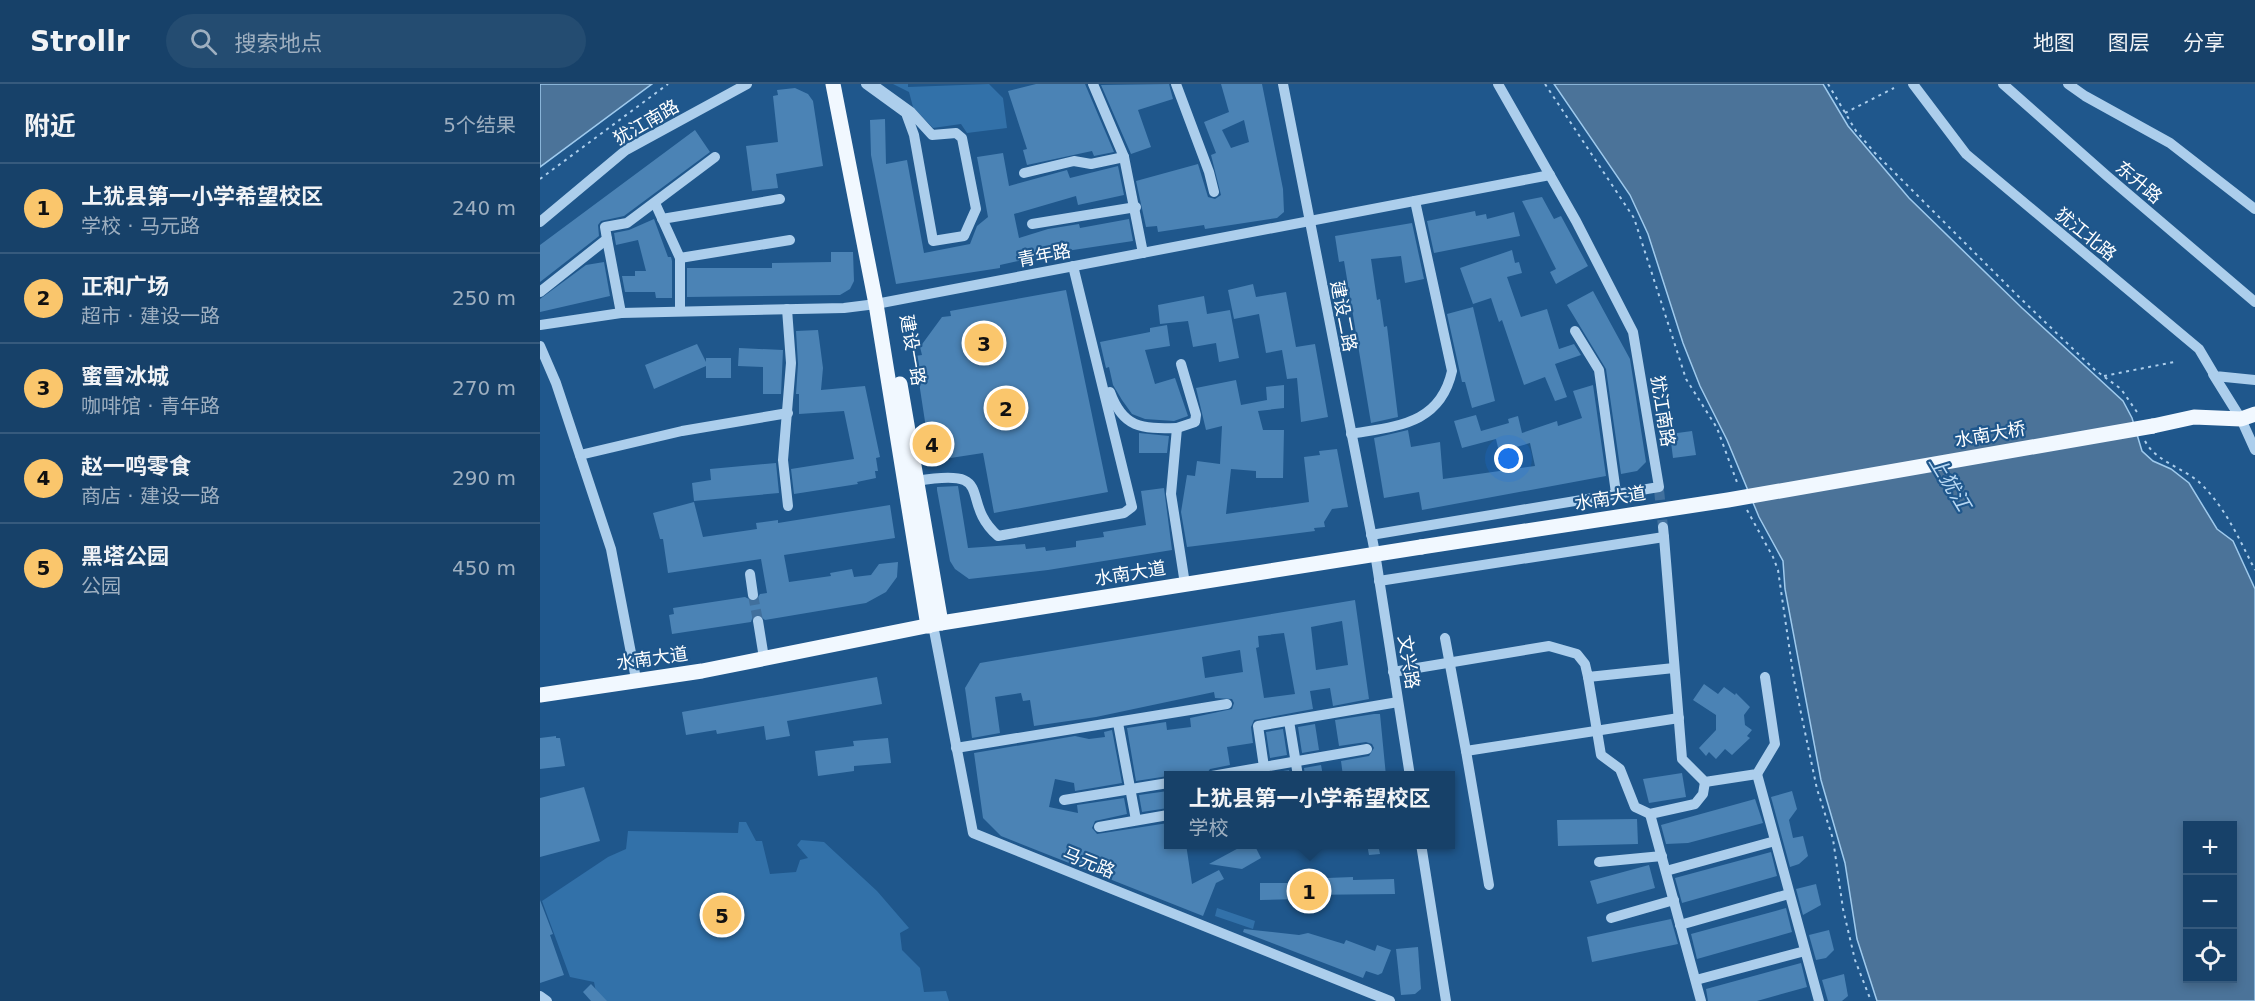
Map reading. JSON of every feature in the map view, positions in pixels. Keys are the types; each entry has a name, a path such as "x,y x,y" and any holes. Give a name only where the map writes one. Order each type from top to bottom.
{"main road":[{"path":"833,84 881,303 934,625"},
{"name":"建设一路","path":"843,84 881,303 917,481 934,625"},
{"name":"水南大桥","path":"1728,500 2146,428 2194,417 2248,417"},
{"name":"水南大道","path":"540,695 764,658 934,625 1421,546 1728,500"}],"street":[{"name":"犹江南路","path":"540,222 626,150 747,84"},
{"path":"866,84 906,113 916,147 933,241 964,236 976,209 962,138 956,133 932,135 922,137 916,147"},
{"path":"872,84 911,112 932,135"},
{"path":"1093,84 1124,157 1136,207 1143,253"},
{"path":"1176,84 1209,172 1214,192"},
{"name":"建设二路","path":"1283,84 1375,554"},
{"name":"犹江南路","path":"1371,535 1616,493 1659,489 1633,332 1550,175 1498,84"},
{"name":"犹江北路","path":"1913,84 1966,154 2199,350 2215,376 2248,417 2255,450"},
{"path":"2068,84 2085,96 2170,143 2255,209"},
{"name":"东升路","path":"2010,86 2255,302"},
{"path":"621,313 605,227 627,223 715,157"},
{"path":"1024,173 1074,161 1091,164 1124,157"},
{"name":"青年路","path":"540,325 621,313 844,308 881,303 1550,175"},
{"path":"662,219 780,199"},
{"path":"1351,434 1410,424 1435,405 1449,387 1452,371 1415,201"},
{"path":"655,203 680,258 680,311"},
{"path":"1032,224 1136,207"},
{"path":"540,292 607,239"},
{"path":"680,258 790,240"},
{"path":"917,481 952,476 967,480 976,490 983,522 998,536 1124,513 1132,507 1073,266"},
{"path":"787,309 791,363 783,460 788,506"},
{"path":"1575,331 1599,370 1616,493"},
{"path":"540,346 556,383 611,549 636,680"},
{"path":"1093,346 1119,413 1126,421 1145,428 1177,428 1195,422 1196,415 1181,364"},
{"path":"2215,376 2255,380"},
{"path":"580,455 682,431 788,413"},
{"path":"1177,428 1171,494 1185,584"},
{"path":"1379,581 1663,532 1682,759 1706,782"},
{"name":"文兴路","path":"1375,554 1409,771"},
{"path":"750,574 753,596"},
{"path":"758,621 764,658"},
{"name":"马元路","path":"934,625 973,833 1390,1001"},
{"path":"1445,638 1489,885"},
{"path":"1394,672 1557,646 1577,654 1585,664 1601,755 1620,769 1635,807 1650,814 1695,804 1703,794 1706,782"},
{"path":"1588,677 1674,668"},
{"path":"1765,677 1775,744 1757,774 1819,1001"},
{"path":"1264,767 1258,726 1398,702"},
{"path":"956,748 1227,704"},
{"path":"1466,752 1678,718"},
{"path":"1288,721 1297,771"},
{"path":"1118,723 1136,820"},
{"path":"1241,771 1367,749"},
{"path":"1706,782 1757,774"},
{"path":"1064,800 1164,784"},
{"path":"1650,814 1701,1001"},
{"path":"1099,826 1164,816"},
{"path":"1666,872 1775,841"},
{"path":"1422,849 1446,1001"},
{"path":"1599,862 1662,856"},
{"path":"1680,925 1789,894"},
{"path":"1611,918 1674,900"},
{"path":"1695,980 1805,951"},
{"path":"540,996 547,1001"}],"path":[{"path":"540,178 668,84"},
{"path":"1545,84 1634,218 1686,379 1717,428 1738,486"},
{"path":"1828,84 1856,131 1875,153 1945,224 2104,376 2121,388 2134,405 2146,428 2150,450 2180,468 2212,495 2229,518 2255,570"},
{"path":"1845,113 1894,88"},
{"path":"2104,376 2174,362"},
{"path":"1746,507 1778,570 1794,680 1818,789 1833,839 1843,909 1855,960 1871,1001"}],"shaded area":[{"path":"893,84 908,84 908,87 989,84 1003,98 1007,128 967,133 961,124 933,128 913,107 909,92"},
{"path":"739,822 746,822 756,841 762,841 770,874 796,872 800,860 808,858 797,845 801,840 824,842 877,891 909,928 900,933 902,950 920,968 924,992 946,991 949,1001 602,1001 597,997 594,982 570,977 542,901 608,857 626,849 628,831 738,833"},
{"path":"1217,908 1255,921 1253,929 1215,916"}],"water":[{"path":"540,84 652,84 540,167"},
{"name":"上犹江","path":"1554,84 1823,84 1848,126 1909,198 2022,308 2123,401 2132,418 2142,451 2153,461 2171,469 2189,483 2217,529 2233,541 2255,589 2255,1001 1877,1001 1857,939 1845,863 1821,780 1785,589 1783,561 1759,517 1727,440 1700,386 1683,343 1648,234 1630,195"}],"building":[{"path":"1036,84 1085,84 1114,152 1094,156 1092,151 1027,165 1023,150 1027,149 1008,91"},
{"path":"1169,84 1173,99 1138,110 1151,147 1131,154 1101,85"},
{"path":"1221,84 1262,84 1283,189 1284,212 1277,218 1205,229 1204,225 1158,232 1157,226 1146,227 1136,181 1198,164 1208,197 1215,199 1221,195 1211,155 1216,153 1204,122 1229,112","holes":["1244,120 1249,142 1231,148 1222,130"]},
{"path":"795,88 808,94 813,101 823,166 776,174 778,188 752,191 746,146 778,142 773,96 778,95 777,90"},
{"path":"885,119 886,164 907,160 924,253 970,244 977,226 988,217 977,157 1003,153 1009,186 1067,170 1070,178 1118,166 1124,195 1078,205 1076,196 1014,214 1019,238 1048,229 1079,224 1080,228 1129,219 1133,241 1053,253 1000,265 1000,268 896,284 871,155 870,120"},
{"path":"695,130 710,152 624,216 601,221 598,225 599,236 540,282 540,245"},
{"path":"1542,197 1554,219 1561,216 1588,266 1556,284 1550,272 1556,269 1522,201"},
{"path":"1475,211 1476,216 1486,214 1487,219 1514,212 1520,236 1434,253 1427,221"},
{"path":"654,219 668,257 671,257 672,261 672,298 656,298 655,292 625,292 622,276 635,276 635,271 646,271 638,240 616,245 614,233 629,230"},
{"path":"1412,223 1424,279 1405,283 1401,256 1371,259 1377,300 1380,299 1384,327 1387,326 1398,417 1371,423 1344,261 1339,262 1335,236"},
{"path":"1512,250 1515,263 1519,262 1522,273 1507,277 1521,317 1547,309 1559,349 1574,344 1581,355 1555,364 1567,397 1555,401 1545,377 1524,385 1502,320 1499,322 1491,298 1473,304 1460,268"},
{"path":"831,252 853,252 854,281 850,289 840,295 687,297 687,268 772,268 772,263 831,262"},
{"path":"604,262 610,296 540,312 540,299 586,265"},
{"path":"1253,284 1256,297 1286,292 1296,347 1315,344 1328,417 1301,422 1297,378 1287,379 1282,350 1266,353 1259,314 1234,319 1228,290"},
{"path":"1066,290 1108,492 994,513 983,453 931,461 915,356 922,355 920,347 942,317 951,316 950,311"},
{"path":"1593,291 1630,359 1646,462 1637,471 1621,474 1606,369 1567,305"},
{"path":"1204,296 1207,314 1230,310 1239,358 1219,362 1216,343 1193,347 1188,321 1160,324 1158,305"},
{"path":"1473,307 1495,401 1472,408 1465,382 1462,382 1447,314"},
{"path":"1167,325 1170,346 1145,350 1155,384 1175,378 1188,416 1174,421 1145,419 1132,414 1113,385 1100,342 1150,332 1150,328"},
{"path":"818,330 823,368 821,390 865,386 880,457 876,458 878,471 875,471 876,478 857,482 858,484 794,494 791,469 854,459 844,411 799,414 799,394 796,394 798,364 796,331"},
{"path":"697,344 706,362 706,358 731,358 731,378 706,378 706,366 654,389 645,365"},
{"path":"739,348 783,350 781,394 763,394 763,367 738,366"},
{"path":"1236,380 1241,405 1267,400 1266,387 1284,385 1284,408 1258,411 1263,430 1284,430 1283,478 1256,478 1256,471 1231,469 1226,514 1309,502 1304,457 1320,455 1319,451 1337,449 1348,507 1332,509 1324,522 1325,527 1314,528 1315,531 1187,547 1181,512 1187,475 1195,476 1197,461 1220,464 1222,426 1206,430 1196,388"},
{"path":"1593,385 1606,476 1422,510 1419,492 1384,498 1374,438 1408,430 1411,447 1440,442 1443,479 1535,466 1530,443 1499,452 1496,439 1462,448 1454,421 1476,415 1481,431 1509,423 1508,419 1518,416 1522,433 1557,421 1558,426 1582,418 1573,391"},
{"path":"1692,431 1696,455 1673,458 1670,434"},
{"path":"1139,433 1169,436 1167,453 1139,453"},
{"path":"776,463 779,493 694,501 692,483 711,480 710,469"},
{"path":"958,486 968,548 1025,544 1026,549 1045,547 1046,551 1076,547 1076,541 1104,537 1103,532 1146,525 1141,491 1164,488 1172,550 1048,570 969,579 955,569 950,561 937,490 937,487"},
{"path":"694,502 703,537 757,529 756,523 778,520 778,523 890,505 895,538 784,555 789,582 831,576 830,573 852,569 854,577 871,575 879,564 898,562 897,577 886,592 866,603 765,620 757,614 753,616 751,622 672,634 669,615 674,614 673,608 745,597 755,602 760,594 767,593 761,559 668,573 663,539 660,539 653,513"},
{"path":"1355,600 1369,699 1333,706 1330,688 1310,691 1313,709 1254,720 1251,727 1253,743 1227,747 1230,765 1209,771 1164,771 1164,777 1136,781 1127,728 1166,722 1167,730 1191,727 1190,718 1232,709 1234,703 1232,699 1215,698 1214,692 1096,717 1034,726 1030,700 1023,701 1021,693 995,697 1000,733 972,738 965,688 980,663","holes":["1342,621 1348,665 1316,670 1311,627","1284,633 1295,694 1264,698 1256,648 1259,647 1258,636","1240,650 1243,672 1205,678 1202,657"]},
{"path":"877,677 882,704 787,721 790,736 766,740 764,726 717,734 716,730 686,735 682,712"},
{"path":"1704,684 1718,694 1724,687 1735,695 1736,693 1750,707 1744,715 1745,725 1752,730 1747,736 1750,738 1732,755 1725,749 1716,759 1709,752 1706,756 1699,748 1716,730 1716,715 1693,700"},
{"path":"1380,714 1386,771 1342,771 1341,761 1369,756 1374,748 1372,744 1366,742 1339,746 1335,720"},
{"path":"1315,724 1319,750 1302,753 1298,727"},
{"path":"1283,729 1287,755 1270,758 1266,732"},
{"path":"1112,730 1122,783 1075,791 1074,783 1055,779 1049,807 1078,813 1077,805 1124,798 1127,814 1095,821 1092,828 1097,834 1164,824 1164,849 1187,849 1192,884 1219,870 1224,879 1216,883 1203,916 1001,836 983,818 974,753 1075,736 1089,739 1105,737 1104,732"},
{"path":"556,736 560,738 565,766 540,769 540,738"},
{"path":"888,738 891,763 854,766 854,771 818,776 815,751 854,746 853,741"},
{"path":"1321,765 1322,771 1304,771 1304,768"},
{"path":"1682,773 1686,797 1649,803 1643,779"},
{"path":"584,787 600,841 540,857 540,798"},
{"path":"1792,791 1797,809 1789,820 1793,838 1803,836 1808,856 1799,864 1790,867 1771,797"},
{"path":"1164,792 1164,809 1142,812 1139,795"},
{"path":"1755,799 1763,823 1688,843 1666,844 1661,825"},
{"path":"1637,819 1638,844 1558,846 1557,820"},
{"path":"1237,849 1256,849 1261,858 1242,869 1209,864"},
{"path":"1368,849 1379,849 1380,854 1369,855"},
{"path":"1771,852 1777,876 1682,903 1675,878"},
{"path":"1649,865 1655,888 1597,904 1590,881"},
{"path":"1353,877 1353,880 1394,879 1395,894 1301,895 1299,899 1260,900 1260,883 1301,883 1301,879"},
{"path":"1816,884 1821,905 1803,915 1796,889"},
{"path":"540,900 553,934 550,935 564,975 540,983"},
{"path":"1786,908 1792,932 1697,959 1691,934"},
{"path":"1671,919 1678,944 1592,962 1587,937"},
{"path":"1244,929 1299,935 1308,933 1344,944 1346,940 1375,951 1377,945 1391,950 1382,973 1378,975 1366,971 1363,978 1243,932"},
{"path":"1829,930 1834,950 1826,958 1816,960 1809,935"},
{"path":"1418,947 1421,989 1415,994 1401,995 1396,949"},
{"path":"1801,963 1807,987 1757,1001 1708,1001 1706,989"},
{"path":"1844,974 1848,996 1842,1001 1828,1001 1822,980"},
{"path":"591,984 607,1001 591,1001 583,992"}],"tunnel":[{"path":"1659,490 1663,527"},
{"path":"753,595 758,621"}],"place":[{"name":"蜜雪冰城","path":"984,343"},
{"name":"正和广场","path":"1006,408"},
{"name":"赵一鸣零食","path":"932,444"},
{"name":"上犹县第一小学希望校区","path":"1309,891"},
{"name":"黑塔公园","path":"722,915"}]}
